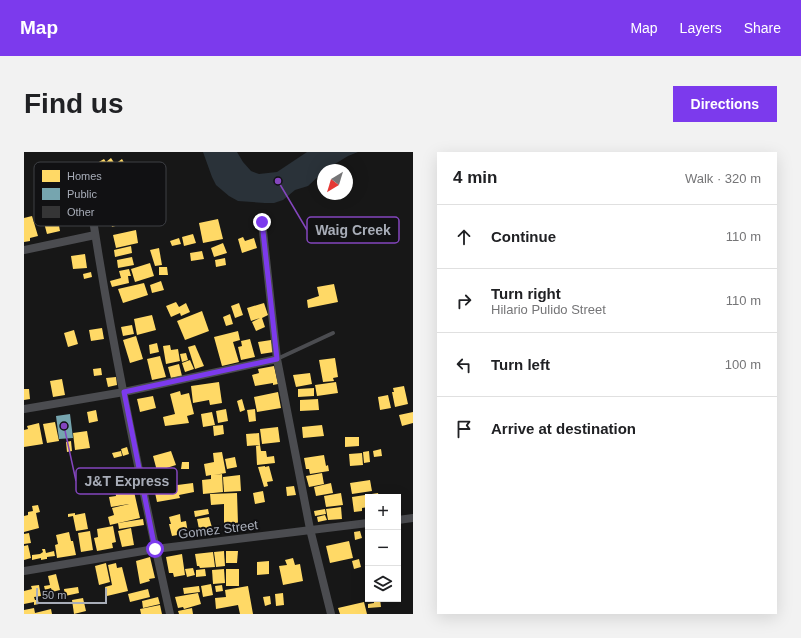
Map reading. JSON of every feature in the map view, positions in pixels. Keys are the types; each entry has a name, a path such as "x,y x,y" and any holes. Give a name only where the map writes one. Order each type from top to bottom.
{"street":[{"path":"262,222 277,359 310,529 331,614"},
{"path":"94,226 124,392 155,549 170,614"},
{"path":"24,250 95,235"},
{"path":"24,409 124,392 277,359"},
{"path":"401,520 413,518"},
{"name":"Gomez Street","path":"24,571 155,549 365,523"}],"lane":[{"path":"277,359 333,333"}],"shaded area":[{"path":"203,152 237,152 251,171 259,174 277,172 307,152 358,152 335,164 317,164 317,178 308,186 295,190 283,200 274,203 238,201 229,196 216,185"}],"building: Homes":[{"path":"111,158 114,162 106,162"},
{"path":"104,159 106,162 99,162"},
{"path":"32,216 38,236 30,238 30,241 24,242 24,218"},
{"path":"218,219 223,239 203,243 199,223"},
{"path":"45,226 59,226 60,231 47,234"},
{"path":"136,230 138,243 116,248 113,235"},
{"path":"193,234 196,243 184,246 182,237"},
{"path":"243,237 245,241 254,238 257,248 242,253 238,239"},
{"path":"179,238 181,244 172,246 170,241"},
{"path":"223,243 227,253 214,257 211,248"},
{"path":"131,246 132,253 115,257 114,250"},
{"path":"159,248 162,265 155,266 150,250"},
{"path":"202,251 204,259 191,261 190,253"},
{"path":"85,254 87,268 73,269 71,256"},
{"path":"132,257 134,265 118,268 117,260"},
{"path":"225,258 226,265 216,267 215,260"},
{"path":"150,263 154,276 135,282 131,269"},
{"path":"159,267 167,267 168,275 159,275"},
{"path":"129,269 131,276 128,276 129,283 112,287 110,281 121,278 119,271"},
{"path":"91,272 92,277 84,279 83,274"},
{"path":"161,281 164,290 152,293 150,285"},
{"path":"144,283 148,295 123,303 118,289"},
{"path":"334,284 338,302 308,308 307,300 319,296 317,287"},
{"path":"176,302 179,307 186,303 190,312 181,316 180,313 171,317 166,306"},
{"path":"239,303 243,315 235,318 231,306"},
{"path":"264,303 268,315 262,318 265,327 256,331 252,322 260,318 251,321 247,308"},
{"path":"202,311 209,331 185,340 177,321"},
{"path":"230,314 233,324 226,326 223,317"},
{"path":"152,315 156,330 137,335 134,319"},
{"path":"132,325 134,334 123,336 121,327"},
{"path":"102,328 104,339 91,341 89,330"},
{"path":"74,330 78,344 68,347 64,333"},
{"path":"238,331 240,340 233,342 239,362 222,366 214,337"},
{"path":"136,336 143,359 130,363 123,340"},
{"path":"250,339 255,357 241,360 238,347 242,346 241,341"},
{"path":"271,340 274,352 261,354 258,342"},
{"path":"157,343 159,352 150,354 149,345"},
{"path":"170,345 171,350 178,349 180,361 166,364 163,346"},
{"path":"195,345 204,366 195,369 188,347"},
{"path":"186,353 188,360 182,362 180,354"},
{"path":"160,356 166,377 152,380 147,359"},
{"path":"335,358 338,377 333,378 334,381 323,382 319,360"},
{"path":"190,360 194,369 185,372 182,363"},
{"path":"179,364 182,376 171,378 168,367"},
{"path":"274,366 278,384 273,385 273,383 255,386 252,375 259,373 258,369"},
{"path":"101,368 102,375 94,376 93,369"},
{"path":"310,373 312,384 296,387 293,375"},
{"path":"116,377 117,385 108,387 106,378"},
{"path":"62,379 65,395 53,397 50,381"},
{"path":"219,382 222,403 210,405 209,400 193,403 191,386"},
{"path":"336,382 338,393 317,396 315,385"},
{"path":"404,386 408,404 395,407 392,392 394,392 393,388"},
{"path":"314,388 314,396 298,397 298,389"},
{"path":"24,389 29,389 30,399 24,400"},
{"path":"180,391 181,395 189,393 194,414 187,416 189,423 165,426 163,417 175,414 170,394"},
{"path":"278,392 281,408 257,412 254,397"},
{"path":"388,395 391,408 380,410 378,397"},
{"path":"153,396 156,408 140,412 137,399"},
{"path":"242,399 245,410 240,412 237,401"},
{"path":"318,399 319,410 300,411 300,400"},
{"path":"226,409 228,421 218,423 216,411"},
{"path":"255,409 256,421 249,422 247,410"},
{"path":"96,410 98,421 89,423 87,412"},
{"path":"212,412 215,425 203,427 201,414"},
{"path":"413,412 413,423 402,426 399,415"},
{"path":"55,422 59,441 47,443 43,424"},
{"path":"39,423 43,444 24,447 24,430 28,429 27,426"},
{"path":"223,425 224,434 214,436 213,426"},
{"path":"322,425 324,436 303,438 302,427"},
{"path":"278,427 280,442 262,444 260,429"},
{"path":"87,431 90,448 75,450 73,433"},
{"path":"259,433 260,445 247,446 246,434"},
{"path":"345,437 359,437 359,446 345,447"},
{"path":"71,441 72,451 67,452 66,442"},
{"path":"260,445 261,451 266,451 267,457 274,456 275,463 257,465 256,446"},
{"path":"127,447 129,454 123,456 121,449"},
{"path":"381,449 382,456 374,457 373,451"},
{"path":"121,451 122,456 114,458 112,453"},
{"path":"171,451 176,465 157,471 153,456"},
{"path":"369,451 370,462 364,463 363,452"},
{"path":"222,452 226,473 214,475 222,474 223,492 203,494 202,480 211,479 211,475 206,476 204,464 214,462 213,453"},
{"path":"362,453 363,465 350,466 349,454"},
{"path":"324,455 326,466 328,465 329,471 310,474 309,469 306,469 304,458"},
{"path":"235,457 237,467 227,469 225,459"},
{"path":"182,462 189,462 189,469 181,469"},
{"path":"269,466 273,481 267,482 268,486 264,487 258,467"},
{"path":"322,473 324,484 309,487 306,476"},
{"path":"240,475 241,491 224,492 223,477"},
{"path":"370,480 372,491 352,494 350,483"},
{"path":"193,483 194,492 179,495 180,498 157,502 154,488"},
{"path":"331,483 333,493 316,496 314,487"},
{"path":"294,486 296,495 287,496 286,487"},
{"path":"133,487 140,518 110,525 108,517 114,515 112,508 129,504 111,507 109,497 116,496 115,490"},
{"path":"263,491 265,502 255,504 253,493"},
{"path":"237,493 238,524 224,525 224,504 211,505 210,494"},
{"path":"341,493 343,505 326,507 324,496"},
{"path":"365,495 365,508 362,508 362,511 354,512 352,497"},
{"path":"38,505 40,512 36,513 39,528 24,532 24,516 28,515 28,512 33,511 32,506"},
{"path":"341,507 342,519 328,520 326,509"},
{"path":"208,509 209,514 195,517 194,511"},
{"path":"325,509 326,514 315,516 314,511"},
{"path":"75,513 75,515 85,513 88,529 76,531 73,516 68,517 68,514"},
{"path":"180,514 181,522 186,521 188,533 172,536 169,517"},
{"path":"325,515 327,520 318,522 317,517"},
{"path":"209,517 213,531 200,534 197,519"},
{"path":"143,519 144,525 119,529 118,523"},
{"path":"113,526 116,542 112,543 113,548 97,551 94,538 98,537 97,529"},
{"path":"131,528 134,545 122,547 118,531"},
{"path":"90,531 93,550 81,552 78,533"},
{"path":"360,531 362,538 355,540 354,532"},
{"path":"69,532 71,541 73,541 76,555 57,558 55,545 58,544 56,535"},
{"path":"29,533 31,543 24,544 24,534"},
{"path":"349,541 353,558 330,563 326,546"},
{"path":"28,545 31,558 24,560 24,546"},
{"path":"42,549 45,549 46,553 54,551 55,556 47,557 47,559 41,560 41,558 32,560 32,555 40,554 43,552"},
{"path":"224,551 225,566 216,567 214,552"},
{"path":"226,551 238,551 237,563 226,563"},
{"path":"213,552 215,567 200,568 197,566 195,554"},
{"path":"182,554 185,575 174,577 173,573 169,573 166,557"},
{"path":"150,557 155,578 149,579 150,581 140,584 136,561"},
{"path":"293,558 295,565 300,564 303,581 283,585 279,566 287,565 285,560"},
{"path":"359,559 361,567 354,569 352,561"},
{"path":"269,561 269,574 257,575 257,562"},
{"path":"106,563 110,582 99,585 95,566"},
{"path":"116,563 117,568 122,567 128,591 107,596 105,587 112,585 108,565"},
{"path":"193,568 195,575 187,577 185,569"},
{"path":"205,569 206,576 196,577 196,570"},
{"path":"224,569 225,583 213,584 212,570"},
{"path":"226,569 239,569 239,586 226,586"},
{"path":"56,574 60,590 52,592 51,588 45,590 44,586 50,585 48,576"},
{"path":"211,584 213,595 203,597 201,586"},
{"path":"39,585 41,596 34,597 35,600 38,600 39,604 34,605 34,602 24,604 24,591 32,589 31,586"},
{"path":"222,585 223,591 216,592 215,586"},
{"path":"199,586 200,592 184,594 183,588"},
{"path":"248,586 253,614 240,614 238,605 216,609 215,598 226,597 225,590"},
{"path":"78,587 79,593 65,596 64,589"},
{"path":"148,589 150,597 130,602 128,594"},
{"path":"198,593 201,604 184,609 183,607 178,608 175,597"},
{"path":"283,593 284,605 276,606 275,594"},
{"path":"270,596 271,604 265,606 263,597"},
{"path":"158,597 160,604 143,608 142,601"},
{"path":"83,598 86,611 74,614 72,600"},
{"path":"364,602 367,614 340,614 338,608"},
{"path":"380,602 381,607 368,608 368,604"},
{"path":"160,605 162,614 141,614 140,609"},
{"path":"34,608 35,613 51,609 52,614 24,614 24,610"},
{"path":"192,608 193,614 179,614 178,611"}],"building: Public":[{"path":"70,414 73,438 59,439 56,416"}],"place":[{"name":"Waig Creek","path":"278,181"},
{"name":"J&T Express","path":"64,426"}],"route":[{"path":"155,549 124,392 277,359 262,222"}]}
